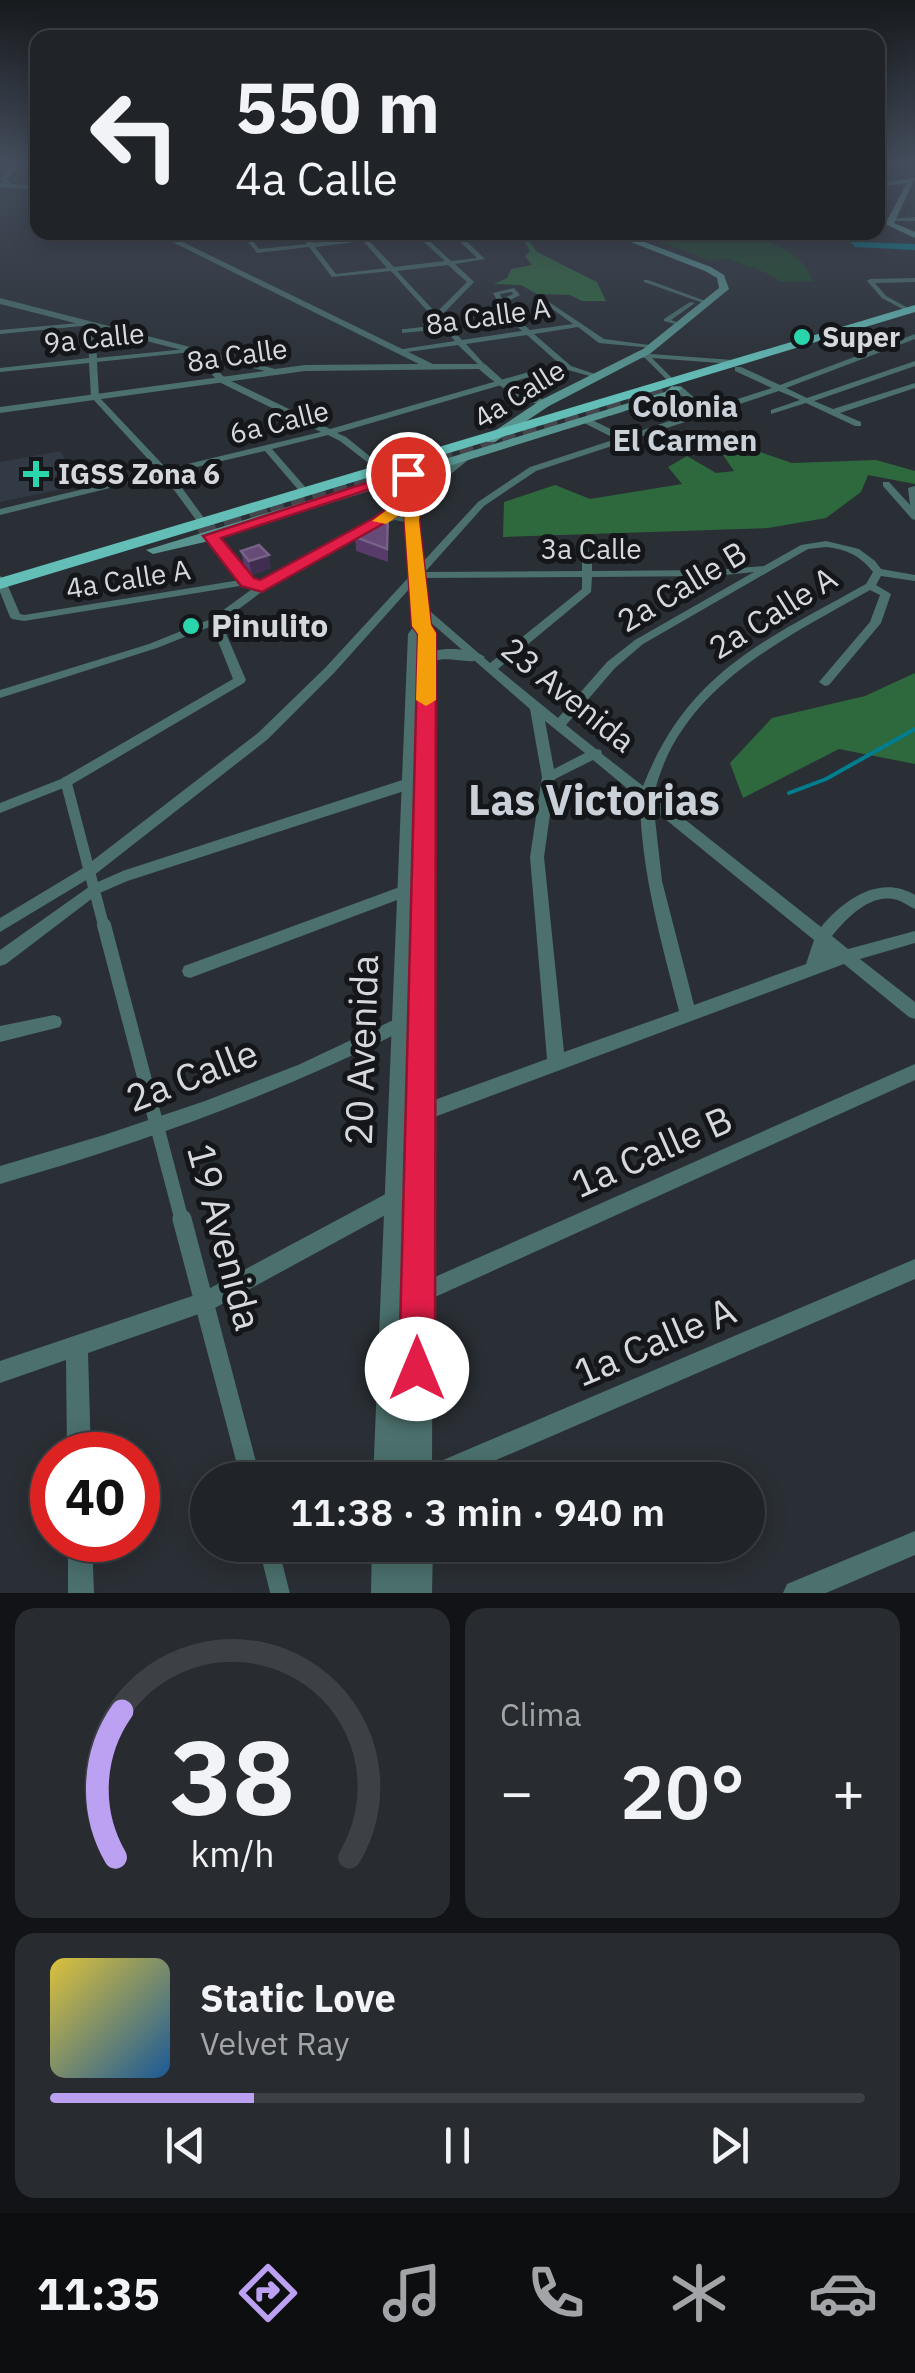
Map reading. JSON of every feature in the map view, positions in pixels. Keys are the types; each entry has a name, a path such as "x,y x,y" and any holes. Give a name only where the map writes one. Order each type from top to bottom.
{"highway":[{"path":"1,588 153,550 304,491 673,387 913,311"},
{"path":"1,588 64,569 73,562 204,531"}],"main road":[{"path":"629,240 716,274 724,282 724,289 708,303"},
{"name":"4a Calle","path":"467,456 546,403 647,353 677,324 708,303"},
{"path":"204,531 433,474 467,456 584,420 673,387"}],"street":[{"path":"172,240 435,367"},
{"path":"248,240 256,251 365,240 501,384 546,403"},
{"path":"307,240 334,276 482,259 462,240"},
{"path":"424,240 471,284 437,316"},
{"path":"913,311 884,297 870,282 915,280"},
{"path":"646,282 708,303"},
{"path":"0,300 285,370"},
{"path":"501,302 506,313 568,368 596,376"},
{"path":"546,302 605,342 632,341 647,353 673,387 705,412"},
{"path":"677,324 666,320 692,303"},
{"path":"0,332 93,325"},
{"path":"93,325 94,397 166,473 204,531 247,582 262,586"},
{"name":"8a Calle A","path":"403,351 580,326"},
{"path":"405,331 447,327"},
{"path":"0,926 88,872 263,736 481,504 508,482 533,469 779,388 915,336"},
{"path":"193,350 222,380 343,438 380,469"},
{"name":"9a Calle","path":"0,370 193,350"},
{"path":"647,353 735,366 858,424"},
{"path":"847,362 912,386"},
{"path":"774,412 915,363"},
{"name":"8a Calle","path":"0,410 285,370 482,366"},
{"name":"6a Calle","path":"0,512 327,433 568,368"},
{"path":"833,412 912,386"},
{"path":"584,420 624,439"},
{"path":"267,448 304,491"},
{"path":"0,694 153,646 216,621 262,586 380,521 424,490 433,474"},
{"path":"886,484 912,513"},
{"path":"912,513 913,488"},
{"name":"20 Avenida","path":"389,1462 408,890 427,659 411,519 424,490"},
{"path":"380,521 394,516 411,519"},
{"name":"2a Calle B","path":"560,724 625,653 678,617 722,596 766,567 818,543 857,551"},
{"name":"2a Calle A","path":"688,1015 653,869 647,794 680,721 708,686 731,668 870,586 878,572 857,551"},
{"path":"491,668 542,623 584,594 590,586 587,552"},
{"name":"3a Calle","path":"416,575 693,574 766,567"},
{"path":"878,572 915,578"},
{"path":"693,574 712,584 722,596"},
{"name":"4a Calle A","path":"1,588 16,618 247,582"},
{"path":"826,682 880,614 886,594 870,586"},
{"name":"20 Avenida","path":"420,1462 417,1295 421,1113 414,662 415,634 421,617"},
{"name":"23 Avenida","path":"421,617 478,657 915,1012"},
{"path":"0,808 66,782 240,680 216,621"},
{"path":"427,659 442,653 478,657"},
{"path":"536,706 549,777 537,857 556,1064"},
{"path":"549,777 596,752"},
{"path":"0,959 93,890 124,876 418,780"},
{"name":"19 Avenida","path":"66,782 246,1462"},
{"path":"190,970 408,890"},
{"path":"813,969 823,937 831,926 879,891 894,890 915,903"},
{"path":"421,1113 846,956 915,937"},
{"path":"0,1034 54,1022"},
{"name":"2a Calle","path":"0,1175 158,1129 304,1070 402,1023"},
{"name":"1a Calle B","path":"417,1295 915,1072"},
{"path":"0,1372 206,1302 396,1199"},
{"name":"1a Calle A","path":"462,1462 915,1269"},
{"path":"77,1345 79,1432"},
{"path":"796,1593 915,1542"},
{"path":"80,1562 81,1593"},
{"path":"272,1562 280,1593"},
{"path":"388,1562 388,1593"},
{"path":"416,1593 417,1562"}],"shaded area":[{"name":"IGSS Zona 6","path":"61,451 77,486 0,502 0,462"}],"green space":[{"path":"524,240 528,240 537,252 597,282 606,301 582,301 570,295 537,294 521,285 494,284 507,278 511,269 532,265 525,256 530,251"},
{"path":"654,240 762,240 800,261 813,281 781,282 728,259 710,260"},
{"path":"737,444 792,463 876,460 915,471 915,484 868,475 861,492 826,518 768,528 503,537 504,502 555,485 590,499 682,484 668,467 687,456 716,473 734,471 723,455"},
{"path":"915,673 915,764 839,749 743,798 730,763 772,718 865,696"}],"building":[{"path":"388,513 387,549 355,537"},
{"path":"259,545 269,555 249,561 241,551"}],"waterway":[{"path":"855,240 859,245 915,247"},
{"path":"789,793 826,779 915,729"}],"tunnel":[{"path":"271,512 665,392"},
{"path":"199,534 279,510"}],"slow traffic":[{"path":"380,521 424,490 412,510 411,521 421,626 427,633 426,700"}],"place":[{"name":"Super","path":"802,337"},
{"name":"IGSS Zona 6","path":"36,474"},
{"name":"Pinulito","path":"191,626"}],"district":[{"name":"Colonia El Carmen","path":"685,424"},
{"name":"Las Victorias","path":"594,800"}],"route":[{"path":"408,474 211,536 247,582 262,586 380,521 424,490 411,519 421,626 427,633 417,1369"}]}
